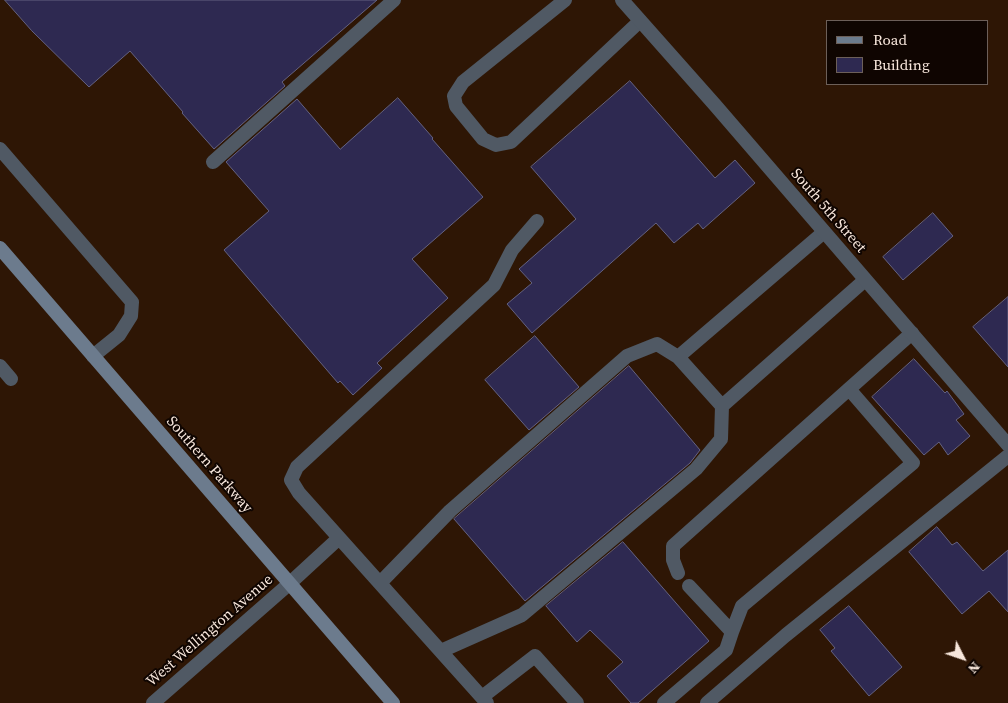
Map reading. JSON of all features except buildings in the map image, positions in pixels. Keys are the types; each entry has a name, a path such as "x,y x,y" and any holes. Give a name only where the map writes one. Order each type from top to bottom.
{"main road":[{"name":"Southern Parkway","path":"0,248 393,703"}],"street":[{"path":"213,162 394,0"},
{"path":"565,0 463,82 454,96 456,106 483,139 496,145 510,142 640,20"},
{"name":"South 5th Street","path":"622,0 1008,445"},
{"path":"0,149 132,302 131,316 119,335 93,356"},
{"path":"537,221 512,250 494,285 297,467 291,480 299,493 485,700 535,656 577,703"},
{"path":"678,357 824,232"},
{"path":"722,406 865,280"},
{"path":"678,573 672,560 673,546 912,333"},
{"path":"380,583 450,511 627,356 657,344 678,357 722,406 721,439 696,469 522,615 441,651"},
{"path":"0,366 11,379"},
{"path":"664,703 726,650 742,606 913,463 849,389"},
{"path":"707,703 786,635 1008,456"},
{"name":"West Wellington Avenue","path":"153,703 340,538"},
{"path":"689,586 732,632"}]}
